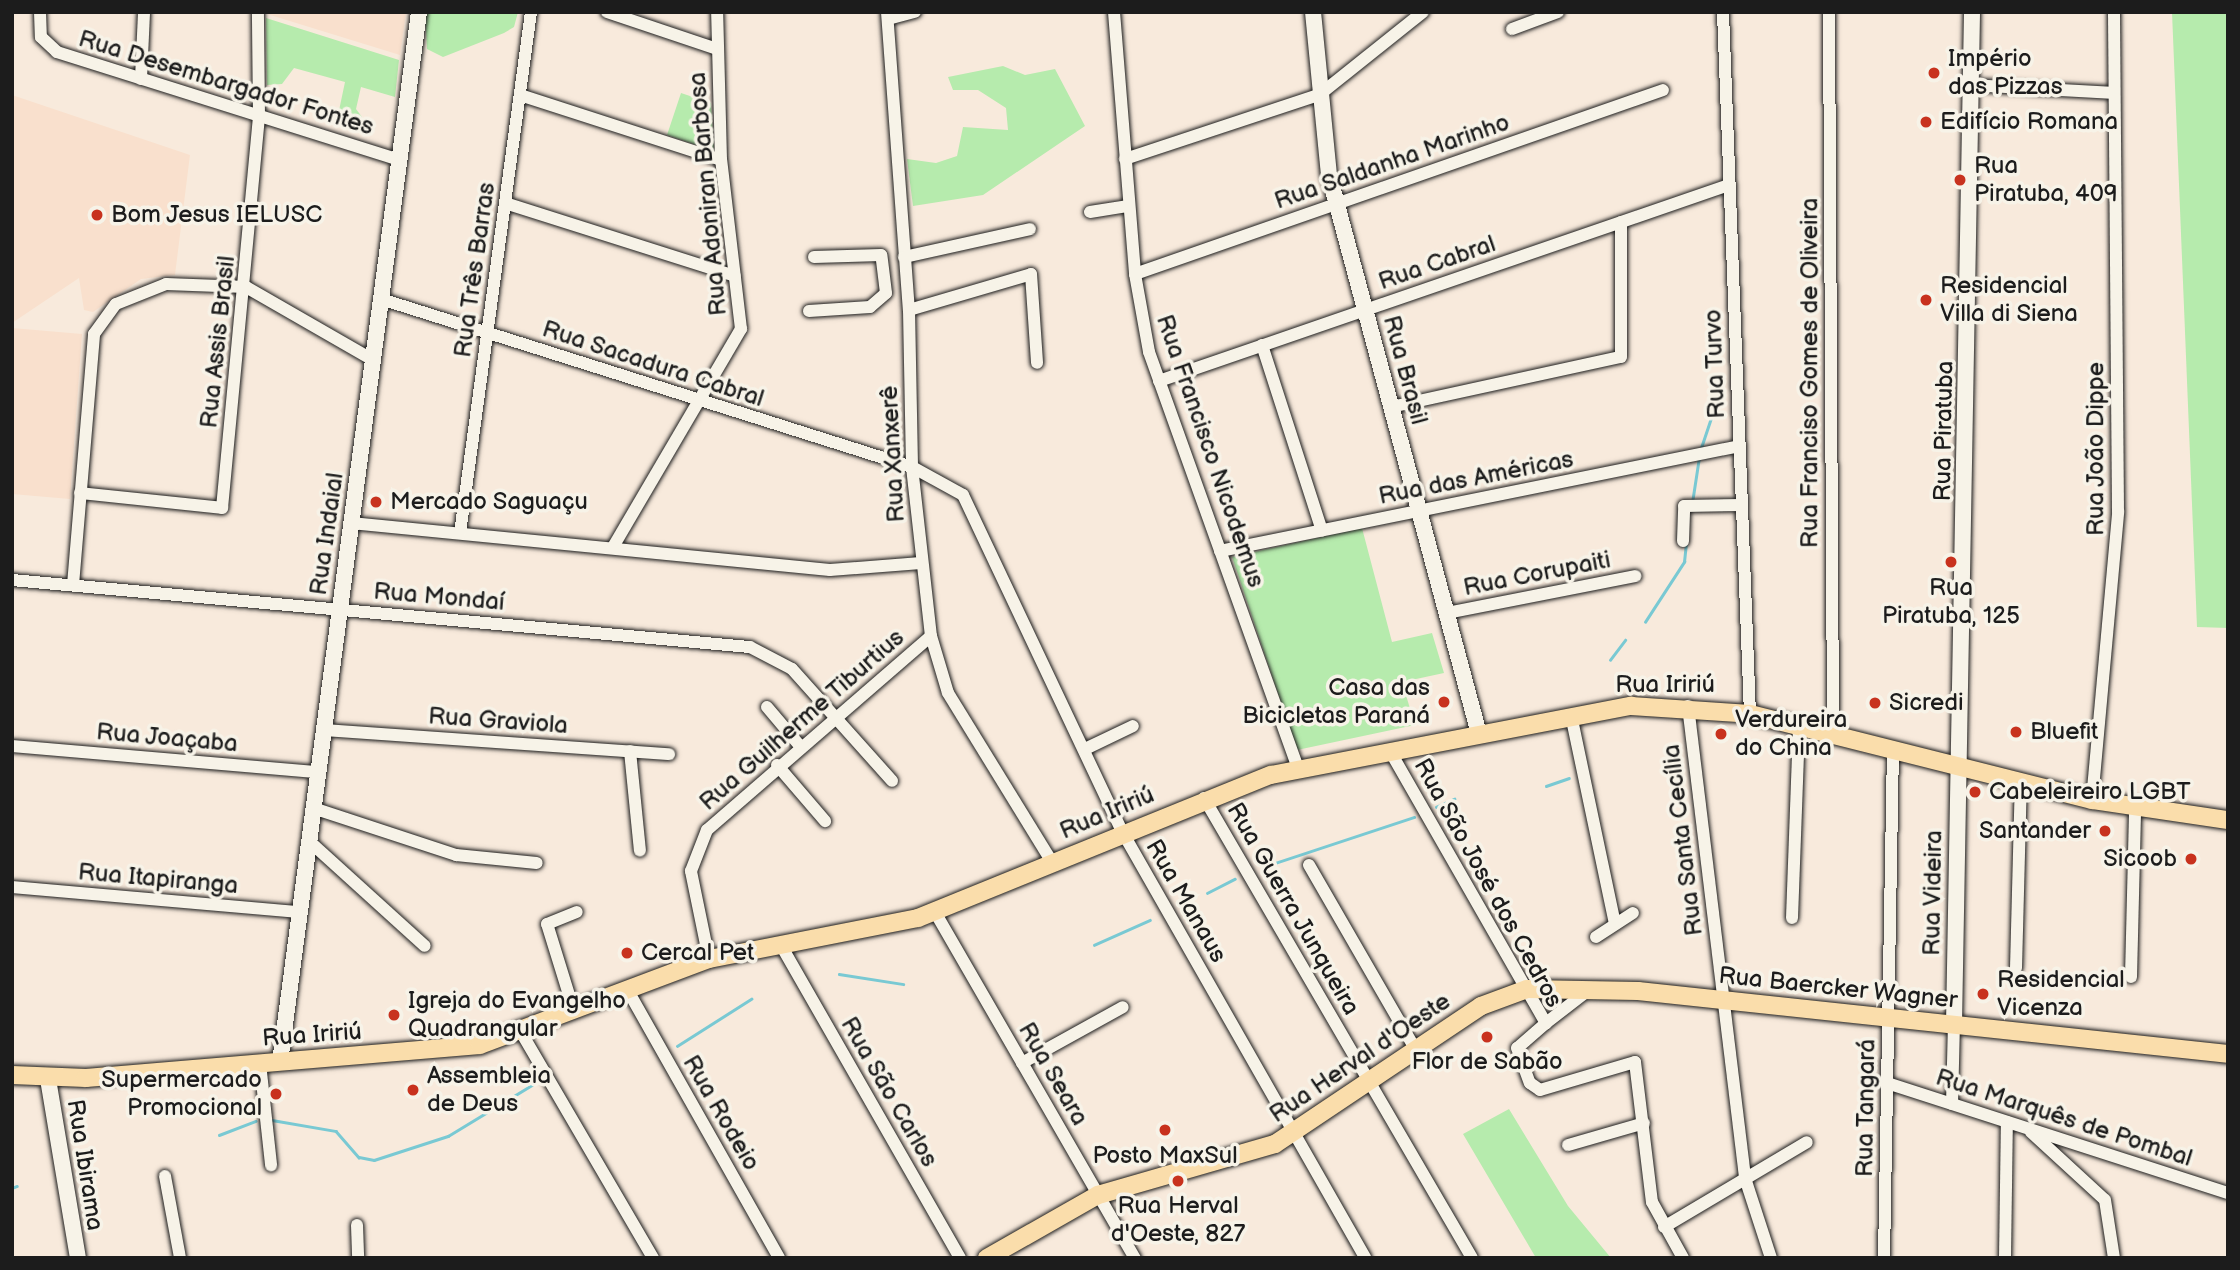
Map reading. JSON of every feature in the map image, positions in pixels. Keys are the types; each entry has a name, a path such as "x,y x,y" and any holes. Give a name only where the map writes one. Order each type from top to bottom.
{"main road":[{"name":"Rua Iririú","path":"12,1075 48,1079 459,1049 522,1032 709,959 866,933 935,912 1204,798 1298,768 1571,715 1688,706 1750,714 2092,800 2228,820"},
{"name":"Rua Baercker Wagner","path":"1527,989 1591,988 2228,1054"},
{"name":"Rua Herval d'Oeste","path":"987,1258 1098,1195 1245,1154 1294,1134 1491,1000 1527,989"}],"street":[{"name":"Rua Desembargador Fontes","path":"40,12 44,42 141,79 399,160"},
{"path":"141,79 144,12"},
{"name":"Rua Assis Brasil","path":"80,493 222,508 246,286 259,116 258,12"},
{"name":"Rua Indaial","path":"280,1062 419,12"},
{"name":"Rua Três Barras","path":"460,533 531,12"},
{"path":"607,12 717,48"},
{"name":"Rua Adoniran Barbosa","path":"613,547 740,337 721,160 717,12"},
{"path":"888,16 915,12"},
{"name":"Rua Francisco Nicodemus","path":"1114,12 1135,274 1159,381 1298,768"},
{"name":"Rua Brasil","path":"1313,12 1319,96 1336,204 1479,734"},
{"path":"1125,159 1319,96 1423,12"},
{"path":"1512,29 1558,12"},
{"name":"Rua Turvo","path":"1723,12 1750,714"},
{"name":"Rua Franciso Gomes de Oliveira","path":"1829,12 1833,734"},
{"name":"Rua Piratuba","path":"1962,767 1972,12"},
{"name":"Rua João Dippe","path":"2092,800 2117,548 2114,12"},
{"name":"Rua Xanxerê","path":"888,16 909,310 912,467 931,636 948,693 1052,862"},
{"path":"1971,85 2114,93"},
{"name":"Rua Saldanha Marinho","path":"1135,274 1663,90"},
{"path":"520,96 721,160"},
{"name":"Rua Cabral","path":"1159,381 1730,185"},
{"path":"505,203 735,276"},
{"path":"1090,212 1129,206"},
{"path":"1391,407 1621,357 1621,222"},
{"path":"904,257 1030,229"},
{"path":"809,311 870,307 883,298 886,286 885,261 874,252 814,257"},
{"path":"909,310 1031,274 1037,363"},
{"path":"886,286 906,283"},
{"path":"73,585 94,334 102,316 128,297 166,284 246,286 373,360"},
{"name":"Rua Sacadura Cabral","path":"381,299 912,467"},
{"path":"1262,345 1322,531"},
{"name":"Rua das Américas","path":"1220,551 1740,446"},
{"name":"Rua Manaus","path":"912,467 953,485 976,513 1123,833 1365,1258"},
{"path":"1683,541 1684,506 1742,505"},
{"path":"351,523 830,570 921,563"},
{"name":"Rua Corupaiti","path":"1447,613 1635,576"},
{"name":"Rua Mondaí","path":"12,580 750,646 792,668 892,781"},
{"name":"Rua Guilherme Tiburtius","path":"709,959 692,882 696,850 717,817 931,636"},
{"name":"Rua Santa Cecília","path":"1688,706 1745,1178 1771,1258"},
{"path":"767,707 800,746"},
{"path":"1571,715 1615,923"},
{"path":"1085,749 1133,726"},
{"path":"1793,918 1799,726"},
{"name":"Rua Graviola","path":"323,730 669,754"},
{"name":"Rua Joaçaba","path":"12,746 318,772"},
{"name":"Rua Tangará","path":"1884,1258 1893,750"},
{"path":"630,751 640,851"},
{"name":"Rua São José dos Cedros","path":"1390,751 1546,1023 1517,1048 1535,1088 1636,1062 1649,1191 1664,1227 1684,1258"},
{"path":"777,765 825,821"},
{"name":"Rua Videira","path":"1952,1104 1962,767"},
{"path":"2015,968 2021,783"},
{"name":"Rua Guerra Junqueira","path":"1204,798 1472,1258"},
{"path":"313,808 456,855 537,863"},
{"path":"2131,977 2135,808"},
{"path":"309,841 425,946"},
{"path":"1308,865 1416,1050"},
{"name":"Rua Itapiranga","path":"12,887 299,912"},
{"path":"574,1011 547,924 577,912"},
{"name":"Rua Seara","path":"935,912 1135,1258"},
{"path":"1596,937 1633,913"},
{"name":"Rua São Carlos","path":"782,947 960,1258"},
{"path":"1546,1023 1591,988"},
{"name":"Rua Rodeio","path":"627,989 779,1258"},
{"path":"1022,1063 1123,1007"},
{"path":"522,1032 653,1258"},
{"path":"260,1063 271,1165"},
{"name":"Rua Ibirama","path":"48,1079 78,1258"},
{"name":"Rua Marquês de Pombal","path":"1887,1083 2228,1193"},
{"path":"2005,1258 2007,1122"},
{"path":"1568,1146 1644,1123"},
{"path":"2025,1128 2105,1200 2114,1258"},
{"path":"1664,1227 1807,1142"},
{"path":"164,1176 180,1258"},
{"path":"357,1225 358,1258"}],"shaded area":[{"path":"406,12 400,55 267,14"},
{"name":"Bom Jesus IELUSC","path":"12,95 190,155 175,275 141,279 93,312 84,310 79,278 12,323"},
{"path":"12,328 82,334 70,499 12,494"}],"green space":[{"path":"425,12 518,12 514,27 504,33 443,57 427,49"},
{"path":"2172,12 2228,12 2228,628 2197,627"},
{"path":"266,18 399,60 395,97 361,87 356,109 362,117 355,132 337,120 345,82 294,68 282,84 267,85"},
{"path":"1003,66 1025,75 1055,69 1085,126 983,195 913,206 907,159 936,163 957,156 963,127 1008,130 1006,108 978,90 953,90 948,77"},
{"path":"681,93 711,103 714,151 667,135"},
{"path":"1362,528 1392,642 1432,633 1444,673 1402,682 1415,725 1297,750 1232,557"},
{"path":"1509,1109 1568,1206 1611,1258 1536,1258 1463,1134"}],"waterway":[{"path":"1700,451 1719,394"},
{"path":"1692,503 1699,457"},
{"path":"1645,622 1684,562 1686,544"},
{"path":"1610,660 1625,640"},
{"path":"1546,786 1569,778"},
{"path":"1436,807 1454,799"},
{"path":"1263,867 1414,817"},
{"path":"1207,893 1235,879"},
{"path":"1094,945 1150,920"},
{"path":"839,974 903,984"},
{"path":"677,1046 751,999"},
{"path":"272,1120 336,1131 359,1157 374,1160 448,1136 535,1083"},
{"path":"219,1135 255,1121"},
{"path":"12,1188 17,1186"}],"place":[{"name":"Império das Pizzas","path":"1934,73"},
{"name":"Edifício Romana","path":"1926,122"},
{"name":"Rua Piratuba, 409","path":"1960,180"},
{"name":"Bom Jesus IELUSC","path":"97,215"},
{"name":"Residencial Villa di Siena","path":"1926,300"},
{"name":"Mercado Saguaçu","path":"376,502"},
{"name":"Rua Piratuba, 125","path":"1951,562"},
{"name":"Casa das Bicicletas Paraná","path":"1444,702"},
{"name":"Sicredi","path":"1875,703"},
{"name":"Bluefit","path":"2016,732"},
{"name":"Verdureira do China","path":"1721,734"},
{"name":"Cabeleireiro LGBT","path":"1975,792"},
{"name":"Santander","path":"2105,831"},
{"name":"Sicoob","path":"2191,859"},
{"name":"Cercal Pet","path":"627,953"},
{"name":"Residencial Vicenza","path":"1983,994"},
{"name":"Igreja do Evangelho Quadrangular","path":"394,1015"},
{"name":"Flor de Sabão","path":"1487,1037"},
{"name":"Assembleia de Deus","path":"413,1090"},
{"name":"Supermercado Promocional","path":"276,1094"},
{"name":"Posto MaxSul","path":"1165,1130"},
{"name":"Rua Herval d'Oeste, 827","path":"1178,1181"}]}
